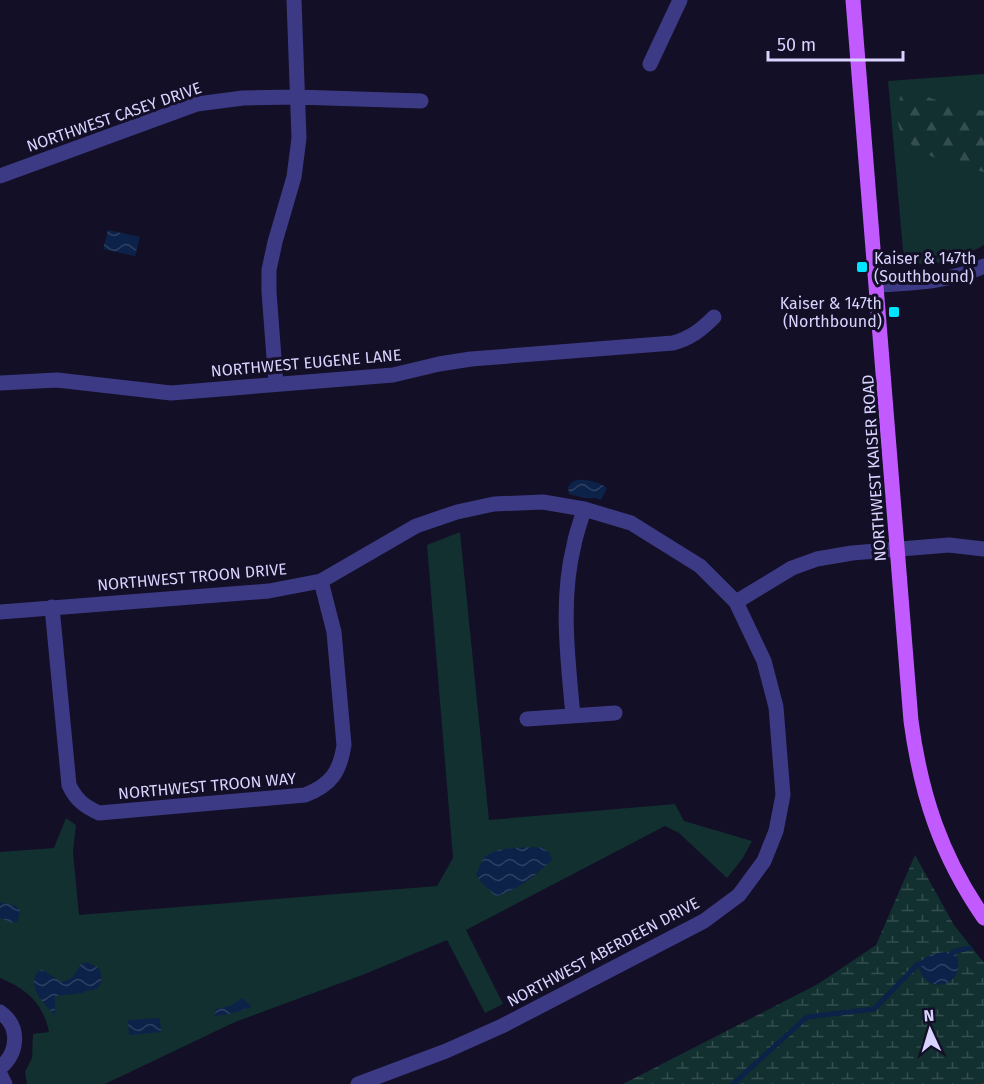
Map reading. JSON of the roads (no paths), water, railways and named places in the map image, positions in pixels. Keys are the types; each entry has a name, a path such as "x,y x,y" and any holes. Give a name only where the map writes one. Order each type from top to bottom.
{"main road":[{"name":"NORTHWEST KAISER ROAD","path":"853,0 878,285 911,721 917,762 928,806 940,840 965,891 984,918"}],"street":[{"path":"276,384 268,292 269,270 294,177 298,138 294,0"},
{"path":"650,64 680,0"},
{"name":"NORTHWEST CASEY DRIVE","path":"0,176 197,104 243,98 296,97 421,101"},
{"path":"878,285 954,278 984,266"},
{"name":"NORTHWEST EUGENE LANE","path":"0,383 57,380 171,393 393,375 471,359 673,344 698,333 714,317"},
{"name":"NORTHWEST TROON DRIVE","path":"0,612 270,591 321,581 416,526 457,512 494,504 543,502 584,509 631,523 700,567 736,602"},
{"path":"573,716 567,651 567,607 573,546 584,509"},
{"path":"736,602 773,578 800,565 818,560 852,553 949,545 984,549"},
{"name":"NORTHWEST TROON WAY","path":"52,607 69,785 75,798 85,807 99,813 305,795 322,789 333,776 341,763 344,745 334,632 321,581"},
{"name":"NORTHWEST ABERDEEN DRIVE","path":"358,1084 446,1051 502,1026 704,921 739,895 764,861 776,831 783,795 776,707 764,661 736,602"},
{"path":"527,719 615,713"},
{"path":"0,1012 11,1023 15,1035 14,1049 8,1061 0,1068"},
{"path":"0,1074 5,1084"}],"water":[{"path":"108,230 140,237 135,256 103,249"},
{"path":"576,480 592,481 607,488 601,500 569,494 568,487"},
{"path":"539,847 549,852 552,859 534,876 510,891 495,896 476,874 485,857 490,853 511,848"},
{"path":"0,902 16,906 20,910 18,921 13,923 0,918"},
{"path":"955,951 958,963 957,973 952,980 945,984 937,984 929,982 922,975 918,964 926,957"},
{"path":"87,962 99,968 101,979 99,986 97,989 83,993 55,996 55,1015 38,994 34,982 35,976 39,970 45,971 61,982 69,980 81,964"},
{"path":"243,998 252,1007 215,1016 216,1009 230,1006"},
{"path":"160,1018 161,1032 129,1035 128,1020"}],"waterway":[{"path":"950,956 955,951 970,948"},
{"path":"733,1084 807,1017 874,1009 918,964 925,963"}],"place":[{"name":"Kaiser & 147th (Southbound)","path":"862,267"},
{"name":"Kaiser & 147th (Northbound)","path":"894,312"}]}
